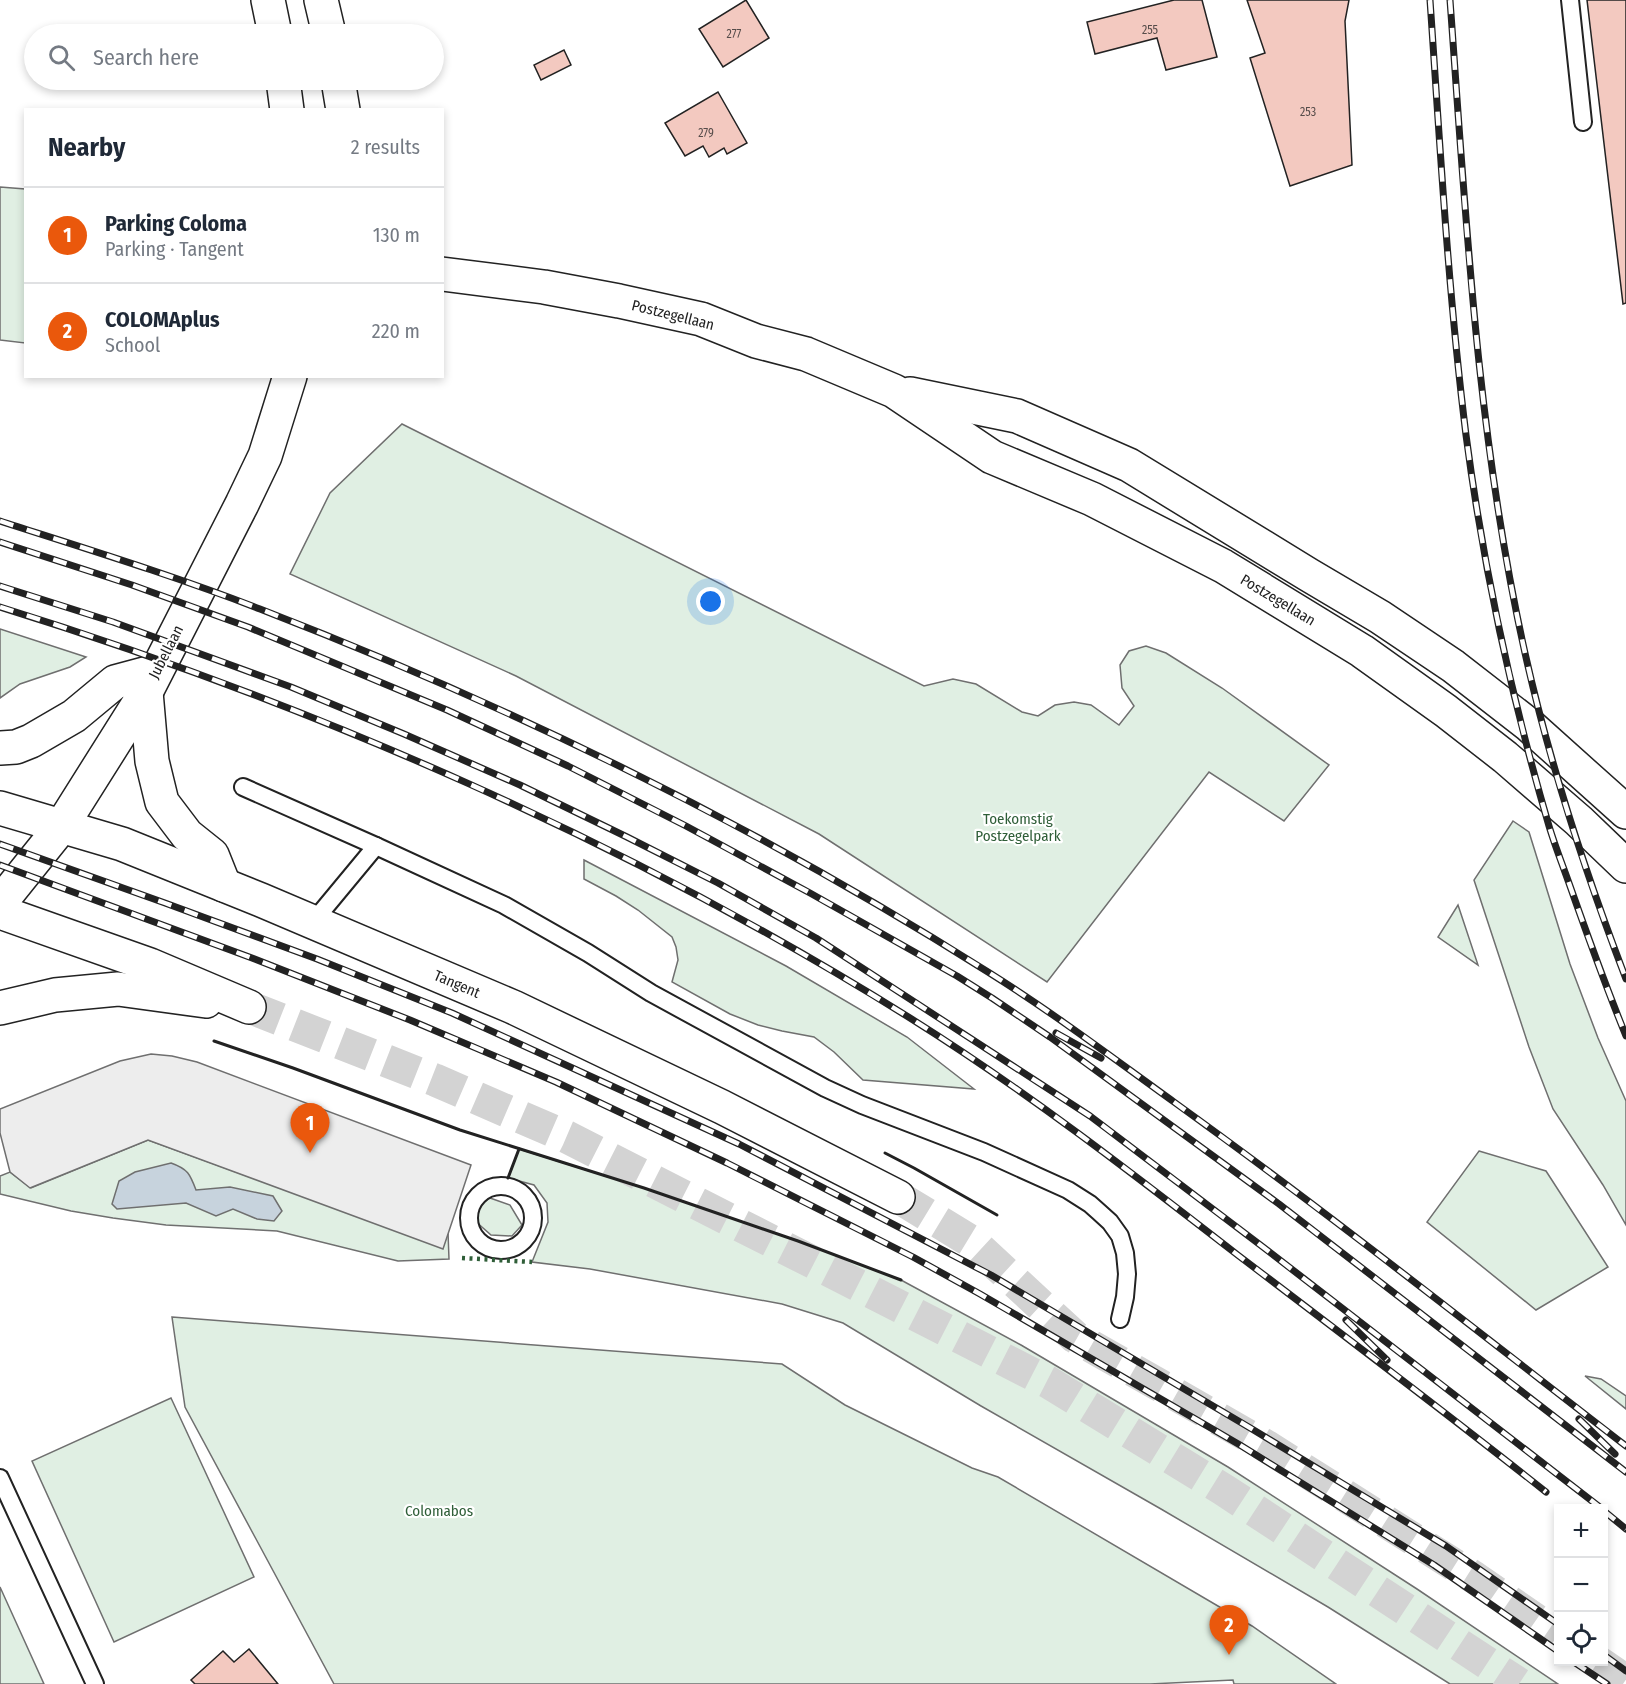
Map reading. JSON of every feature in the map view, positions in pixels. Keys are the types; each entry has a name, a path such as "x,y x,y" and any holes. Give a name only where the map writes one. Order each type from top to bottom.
{"main road":[{"path":"268,0 273,24"},
{"path":"321,0 327,24"},
{"path":"284,90 287,108"},
{"path":"340,90 344,108"},
{"name":"Postzegellaan","path":"444,274 544,287 701,319 756,341 806,354 894,391 992,457 1092,500 1223,566 1362,651 1446,711 1505,757 1579,821 1626,866"},
{"name":"Jubellaan","path":"0,903 61,827 151,681 265,456 289,378"},
{"name":"Postzegellaan","path":"894,391 1017,416 1129,465 1380,617 1454,666 1529,725 1626,813"},
{"path":"0,748 16,747 31,741 74,716 115,682 151,681 152,761 162,802 187,835 212,855 224,885"},
{"name":"Tangent","path":"0,808 122,844 513,1007 722,1107 898,1197"},
{"path":"0,912 150,965 246,1005 118,989 55,995 0,1008"}],"lane":[{"path":"1570,0 1583,122"},
{"path":"243,787 504,905 588,953 651,993 825,1088 862,1105 933,1131 1068,1190 1090,1204 1110,1222 1120,1236 1125,1252 1127,1274 1120,1319"},
{"path":"313,922 376,846"},
{"path":"0,1478 95,1684"}],"green space":[{"path":"0,187 24,189 24,343 0,340"},
{"name":"Toekomstig Postzegelpark","path":"402,424 924,686 953,679 976,684 1022,712 1038,716 1055,705 1074,702 1091,705 1119,725 1134,706 1122,688 1120,665 1129,651 1146,646 1166,653 1222,688 1329,765 1284,821 1209,772 1047,982 819,834 516,676 290,574 330,493"},
{"path":"0,629 86,657 70,667 20,684 0,698"},
{"path":"1513,821 1529,832 1570,964 1598,1038 1626,1101 1626,1225 1603,1185 1553,1109 1529,1047 1474,880"},
{"path":"584,860 786,966 907,1037 974,1089 863,1080 834,1052 814,1037 758,1025 730,1014 672,982 678,960 672,937 638,910 584,879"},
{"path":"1458,905 1478,965 1438,937"},
{"path":"148,1140 443,1247 448,1232 449,1259 398,1261 277,1231 166,1225 113,1218 71,1211 0,1194 0,1176 10,1172 31,1188"},
{"path":"519,1149 644,1188 798,1241 901,1280 1021,1345 1228,1467 1417,1589 1558,1684 1450,1684 1328,1607 981,1406 843,1323 782,1304 590,1269 532,1262 548,1222 547,1203 534,1185 508,1178"},
{"path":"1479,1151 1546,1171 1608,1267 1536,1310 1427,1222"},
{"path":"490,1198 510,1205 522,1225 512,1236 491,1235 474,1220 475,1209"},
{"name":"Colomabos","path":"172,1317 782,1364 845,1405 972,1468 998,1477 1252,1626 1336,1684 1234,1684 1233,1680 1150,1684 334,1684 185,1407"},
{"path":"1585,1376 1601,1379 1626,1396 1626,1409"},
{"path":"171,1398 254,1577 114,1642 32,1461"},
{"path":"0,1587 44,1684 0,1684"}],"shaded area":[{"path":"151,1054 197,1062 471,1165 443,1249 148,1140 30,1188 10,1172 0,1133 0,1109 120,1061"},
{"path":"171,1163 188,1173 196,1190 230,1187 273,1196 282,1211 274,1221 257,1219 233,1209 216,1216 186,1203 117,1209 112,1204 119,1181 135,1172"}],"building":[{"path":"746,0 769,38 723,67 699,29"},
{"path":"1174,0 1202,0 1217,57 1166,70 1157,38 1095,54 1087,22"},
{"path":"1247,0 1349,0 1345,21 1352,165 1290,186 1250,58 1265,53"},
{"path":"1587,0 1626,0 1626,303 1623,304"},
{"path":"564,50 571,65 541,80 534,65"},
{"path":"718,92 747,143 727,154 724,148 709,157 703,146 685,156 665,123"},
{"path":"249,1649 278,1684 195,1684 191,1680 223,1651 234,1662"}],"tunnel":[{"path":"249,1007 435,1080 567,1137 1048,1382 1224,1490 1519,1684"},
{"path":"898,1197 972,1242 1075,1337 1266,1446 1475,1578 1554,1632"},
{"path":"1604,1666 1626,1681"}],"railway":[{"path":"1430,0 1454,327 1466,435 1490,583 1511,681 1549,826 1626,1036"},
{"path":"1450,0 1468,246 1484,410 1509,572 1525,653 1557,777 1596,899 1626,979"},
{"path":"0,521 228,597 448,686 633,773 813,868 988,972 1082,1036 1288,1186 1626,1446"},
{"path":"0,542 132,585 248,627 447,710 568,766 686,826 957,976 1050,1037 1279,1204 1626,1472"},
{"path":"0,586 113,622 291,687 404,734 520,785 627,837 718,883 816,938 1090,1116 1596,1504"},
{"path":"0,607 236,688 353,734 582,837 694,894 803,954 953,1045 1078,1133 1546,1492"},
{"path":"0,844 317,959 452,1013 739,1144 991,1275 1446,1546 1554,1621"},
{"path":"0,865 252,958 410,1020 556,1082 727,1163 913,1257 1240,1445 1434,1565 1554,1648"},
{"path":"1056,1033 1101,1058"},
{"path":"1346,1320 1387,1360"},
{"path":"1579,1419 1615,1454"},
{"path":"1608,1514 1626,1529"},
{"path":"1608,1658 1626,1671"},
{"path":"1580,1666 1607,1684"}],"hedge":[{"path":"462,1258 532,1262"}],"wall":[{"path":"214,1041 460,1130 644,1188 798,1241 901,1280"},
{"path":"508,1178 519,1149"},
{"path":"885,1153 997,1215"}],"place":[{"name":"Parking Coloma","path":"310,1153"},
{"name":"COLOMAplus","path":"1229,1655"}]}
